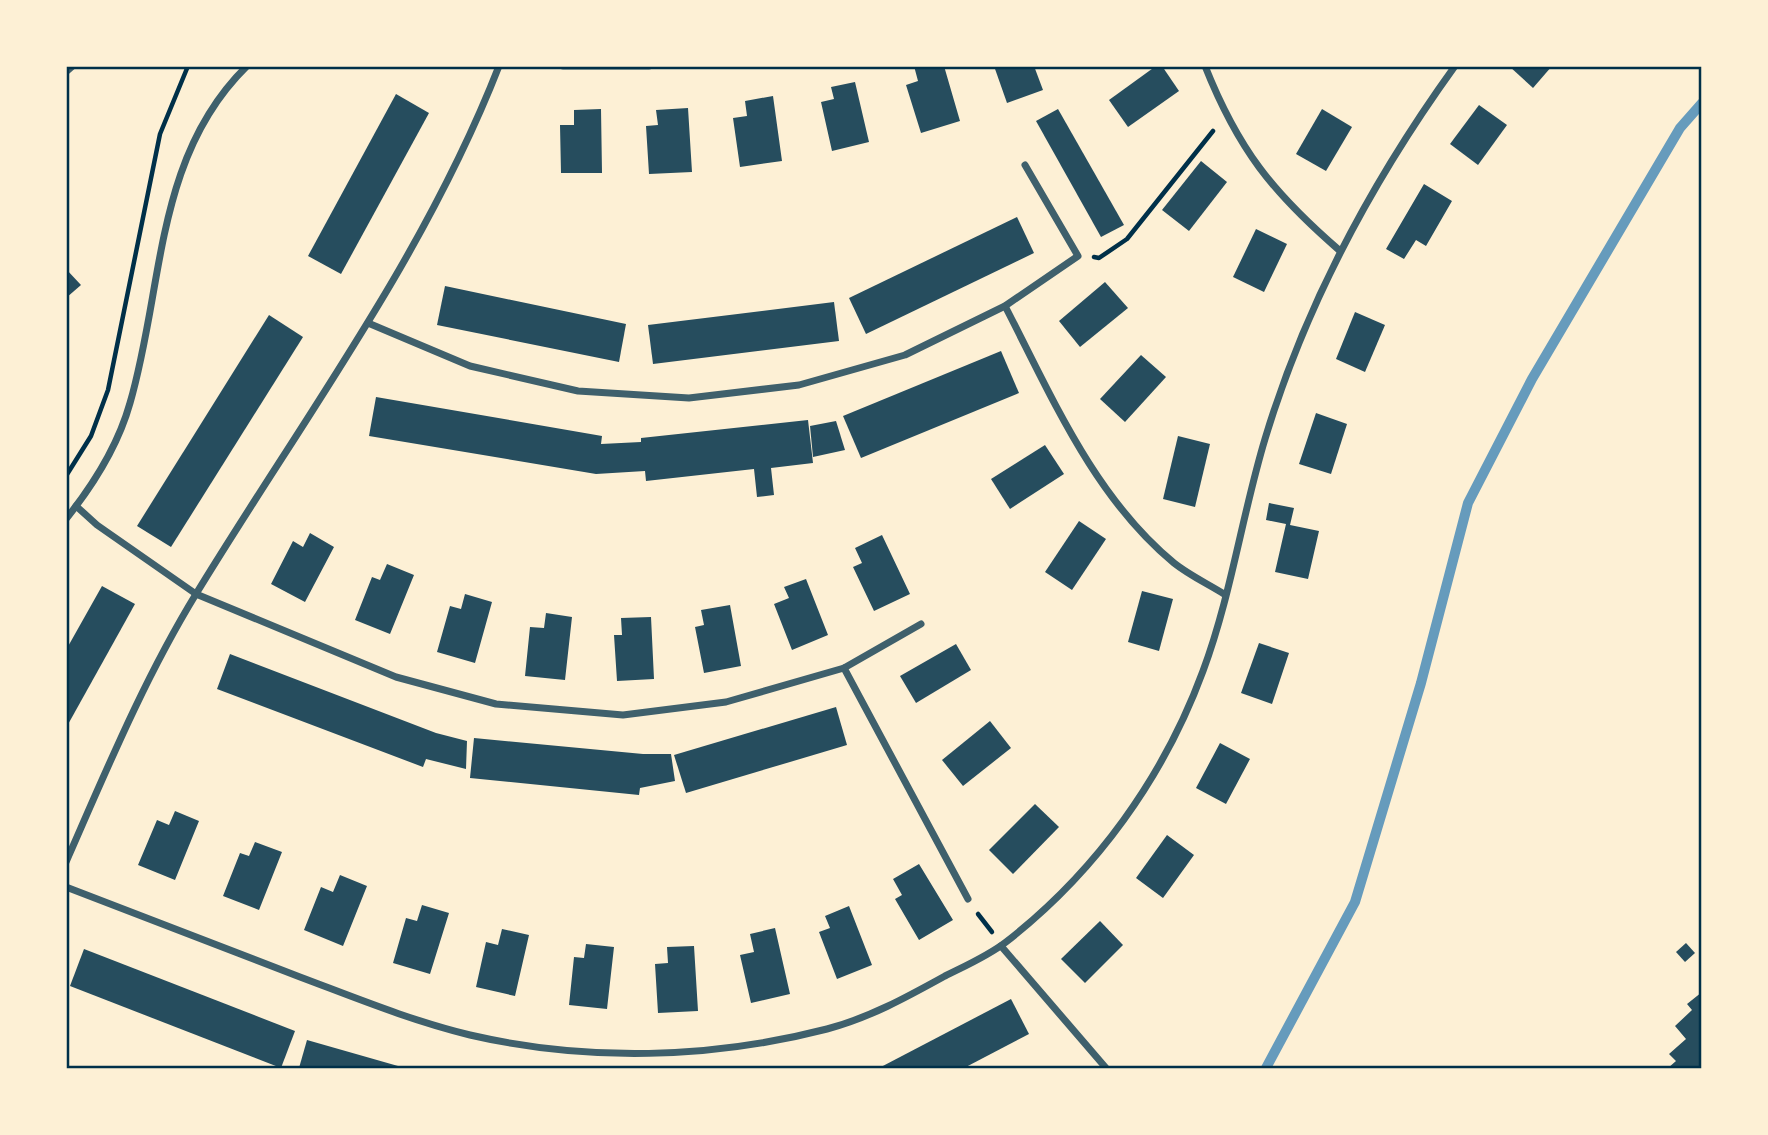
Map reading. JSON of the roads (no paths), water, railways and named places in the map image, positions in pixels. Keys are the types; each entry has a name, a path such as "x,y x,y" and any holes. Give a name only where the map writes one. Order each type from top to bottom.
{"street":[{"path":"66,519 105,465 130,404 177,179 199,129 230,83 247,66"},
{"path":"66,862 121,737 196,594 368,323 442,198 474,132 499,66"},
{"path":"563,66 649,66"},
{"path":"1205,66 1225,116 1255,166 1294,211 1339,250"},
{"path":"66,887 372,1004 468,1034 555,1051 634,1055 737,1047 829,1028 889,1007 1001,946 1048,907 1091,863 1134,806 1172,745 1205,667 1265,437 1299,341 1339,250 1412,125 1455,66"},
{"path":"368,323 470,366 578,391 689,398 799,385 892,359 1005,306 1078,256 1025,165"},
{"path":"1005,306 1070,432 1117,504 1176,564 1224,594"},
{"path":"76,506 97,526 196,594 396,677 496,704 623,715 726,702 844,668 921,624"},
{"path":"844,668 968,899"},
{"path":"1001,946 1106,1069"}],"lane":[{"path":"66,74 74,66"}],"waterway":[{"path":"1266,1068 1355,902 1421,683 1468,503 1532,379 1680,128 1702,103"}]}
